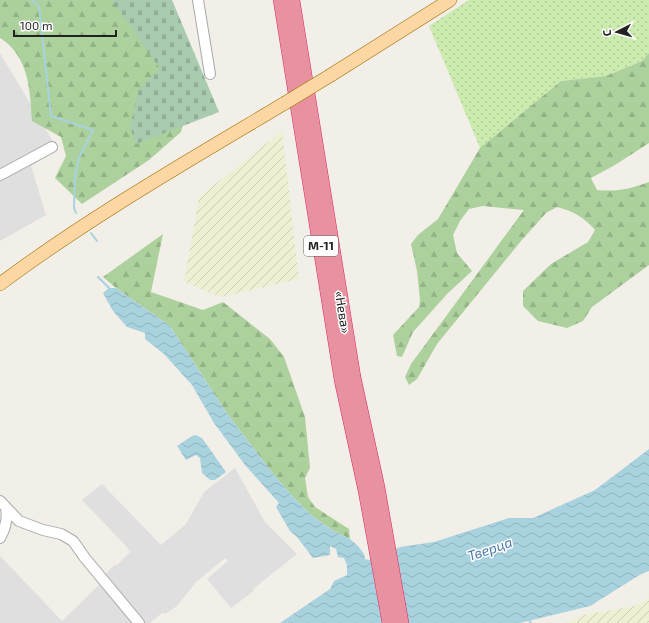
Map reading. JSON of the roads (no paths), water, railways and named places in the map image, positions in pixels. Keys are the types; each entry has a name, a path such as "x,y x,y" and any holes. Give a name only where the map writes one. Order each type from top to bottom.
{"highway":[{"name":"«Нева»","path":"280,0 342,380 371,489 402,623"},
{"name":"«Нева»","path":"292,0 371,489 390,623"}],"main road":[{"path":"0,284 33,259 126,198 331,75 450,0"}],"street":[{"path":"198,0 210,74"},
{"path":"0,175 52,147"},
{"path":"0,538 4,529 7,512 3,504"},
{"path":"3,504 19,521 43,530 61,534 73,541 89,564 139,623"}],"water":[{"name":"Тверца","path":"109,288 116,288 170,326 228,415 274,475 311,515 332,530 350,539 358,546 364,554 365,559 369,560 400,547 434,542 509,518 533,518 595,490 649,449 649,571 641,574 590,606 520,623 280,623 330,589 334,581 347,575 347,565 344,558 338,557 336,549 330,546 330,555 313,558 297,537 290,531 276,507 279,503 245,465 214,423 192,385 164,354 145,339 145,333 127,327 113,311 103,293"},
{"path":"196,435 202,438 226,472 215,480 210,480 202,473 200,458 196,455 186,460 177,446"}],"waterway":[{"path":"32,0 39,6 51,116 93,130 79,158 75,176 74,208 76,213"},
{"path":"91,233 97,241"},
{"path":"98,277 111,290"}]}
